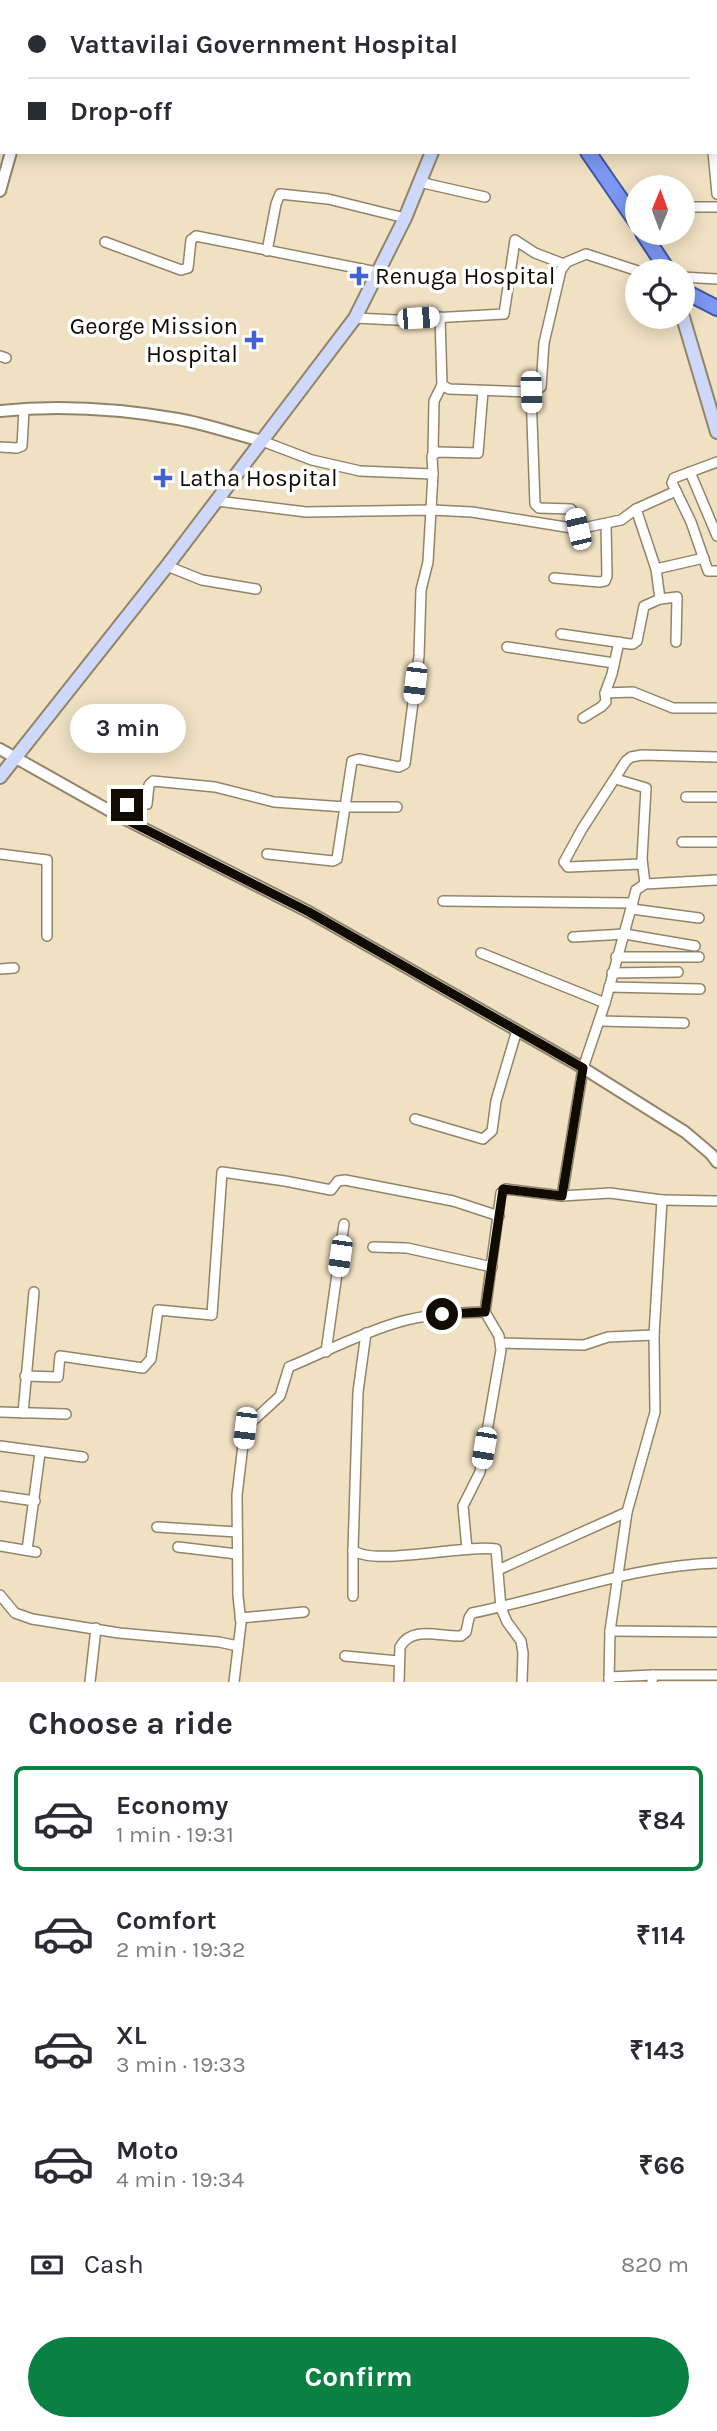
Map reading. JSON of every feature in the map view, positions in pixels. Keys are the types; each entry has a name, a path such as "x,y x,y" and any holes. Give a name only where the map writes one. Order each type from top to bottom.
{"highway":[{"path":"589,154 625,204"},
{"path":"695,297 717,308"}],"main road":[{"path":"0,777 167,566 355,318 405,218 431,154"},
{"path":"686,329 717,432"}],"street":[{"path":"0,191 10,154"},
{"path":"713,154 717,194"},
{"path":"419,182 485,197"},
{"path":"267,251 276,204 281,194 328,199 405,218"},
{"path":"695,208 717,207"},
{"path":"105,242 184,271 189,267 191,240 195,237 377,272"},
{"path":"355,318 397,320 504,314 515,240 538,255 564,264"},
{"path":"442,385 483,391 531,392 541,387 544,343 564,264 586,254 625,267"},
{"path":"695,278 717,279"},
{"path":"267,854 337,859 352,761 359,759 399,767 405,764 419,656 421,590 428,562 434,401 442,385 440,317"},
{"path":"433,453 478,453 483,391"},
{"path":"531,392 535,504 539,508 571,509 578,529"},
{"path":"2,410 76,408 178,419 262,440 312,460 360,471 433,474"},
{"path":"0,447 22,446 24,409"},
{"path":"717,462 673,480 672,485 708,571 717,571"},
{"path":"690,472 717,536"},
{"path":"217,500 306,512 472,512 578,529 621,520 636,509 676,491"},
{"path":"636,509 656,569 660,599"},
{"path":"554,578 599,582 605,580 606,524"},
{"path":"656,569 704,558"},
{"path":"167,566 202,580 256,589"},
{"path":"561,634 635,643 644,606 660,599 677,597 676,642"},
{"path":"583,718 606,702 605,693 619,642"},
{"path":"507,647 614,663"},
{"path":"605,693 633,692 673,708 717,708"},
{"path":"0,749 119,816 309,912 583,1068 685,1132 711,1154 717,1163"},
{"path":"642,864 568,867 565,861 582,829 631,757 717,757"},
{"path":"616,779 646,788 642,864 645,884"},
{"path":"119,816 127,805 146,805 152,781 215,787 274,802 345,807 397,807"},
{"path":"686,797 717,797"},
{"path":"682,842 717,842"},
{"path":"0,854 47,860 47,936"},
{"path":"562,1196 583,1068 605,1003 636,890 645,884 717,880"},
{"path":"443,901 632,906 699,918"},
{"path":"573,937 625,934 695,946"},
{"path":"481,953 605,1003"},
{"path":"616,957 699,957"},
{"path":"0,969 14,968"},
{"path":"612,973 678,972"},
{"path":"609,988 700,989"},
{"path":"598,1021 684,1023"},
{"path":"415,1119 483,1139 492,1131 496,1101 517,1030"},
{"path":"25,1376 58,1377 60,1356 143,1368 151,1359 158,1310 212,1315 222,1172 331,1190 338,1181 345,1180 453,1201 499,1216"},
{"path":"467,1549 463,1506 480,1472 501,1343 485,1312 503,1189 562,1196 610,1193 662,1200 717,1201"},
{"path":"662,1200 654,1335 656,1412 628,1512 611,1631 609,1679 717,1675"},
{"path":"327,1352 344,1223"},
{"path":"373,1247 407,1248 492,1267"},
{"path":"23,1413 34,1292"},
{"path":"234,1682 240,1618 237,1495 245,1428 280,1396 289,1367 366,1333 400,1322 442,1314 485,1312"},
{"path":"353,1596 358,1392 366,1333"},
{"path":"501,1343 584,1345 608,1337 654,1335"},
{"path":"0,1412 66,1414"},
{"path":"0,1446 83,1457"},
{"path":"0,1546 31,1551 40,1453"},
{"path":"0,1496 35,1501"},
{"path":"498,1570 628,1512"},
{"path":"157,1527 237,1532"},
{"path":"177,1547 237,1554"},
{"path":"354,1550 361,1554 393,1555 496,1549 501,1608 521,1641 522,1682"},
{"path":"399,1682 400,1647 409,1636 461,1636 466,1632 468,1618 472,1613 501,1608 618,1576 687,1564 717,1563"},
{"path":"0,1595 7,1600 15,1613 21,1616 120,1633 238,1646"},
{"path":"240,1618 304,1612"},
{"path":"90,1682 96,1628"},
{"path":"611,1631 717,1632"},
{"path":"345,1656 398,1661"}],"place":[{"name":"Renuga Hospital","path":"359,276"},
{"name":"George Mission Hospital","path":"254,340"},
{"name":"Latha Hospital","path":"163,478"}],"route":[{"path":"127,805 119,816 309,912 583,1068 562,1196 503,1189 485,1312 442,1314"}]}
